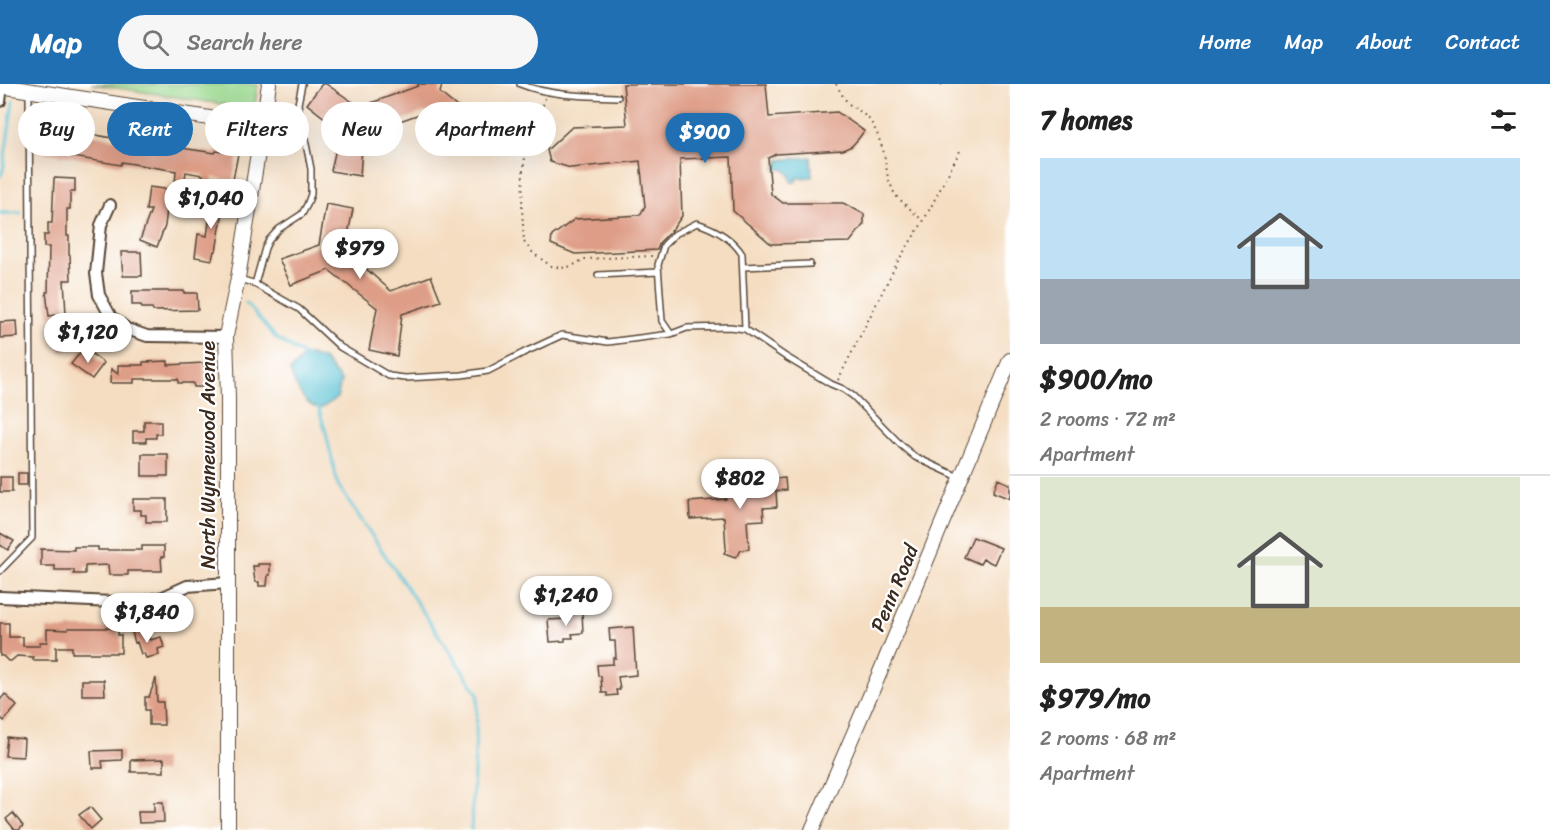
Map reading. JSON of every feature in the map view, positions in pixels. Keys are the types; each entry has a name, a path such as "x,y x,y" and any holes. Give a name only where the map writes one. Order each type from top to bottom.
{"street":[{"name":"North Wynnewood Avenue","path":"266,102 269,84"},
{"path":"0,101 1,86 205,117"},
{"name":"North Wynnewood Avenue","path":"228,830 226,337 257,156"},
{"path":"110,205 101,225 96,273 99,295 111,317 127,329 147,336 226,337"},
{"name":"Penn Road","path":"812,830 1010,360"},
{"path":"0,597 136,603 163,597 187,586 228,583"}],"lane":[{"path":"255,284 269,240 279,229 302,214 311,194 311,169 298,104 302,84"},
{"path":"520,84 547,91 584,96 618,97"},
{"path":"0,571 32,538 29,90"},
{"path":"671,334 662,321 658,265 664,245 675,234 697,223 720,233 731,241 742,254 745,330"},
{"path":"743,267 810,264"},
{"path":"598,275 658,272"},
{"path":"238,278 255,284 299,309 340,347 389,376 405,378 462,375 488,371 562,335 608,342 671,334 687,328 730,327 745,330 853,396 915,457 961,478"}],"path":[{"path":"836,84 850,105 870,120 884,153 888,178 895,195 923,222"},
{"path":"941,84 944,89"},
{"path":"547,91 543,105 534,112 529,131 523,171 524,242 533,253 551,266 562,268 572,266 584,259 661,255"},
{"path":"836,385 898,261 923,222 961,149"}],"green space":[{"path":"91,84 258,84 255,102 208,102"}],"water":[{"path":"811,157 812,177 796,178 796,182 791,182 790,175 784,169 776,170 779,160"},
{"path":"310,355 324,360 341,381 337,398 322,408 313,407 305,400 290,371 302,358"}],"building":[{"path":"322,84 326,84 353,102 321,102 321,115 309,106 308,102"},
{"path":"418,84 442,84 440,93 451,102 415,102 415,116 403,120 403,102 374,102 418,86"},
{"path":"623,84 766,84 769,117 837,112 864,131 859,138 852,146 843,150 776,154 768,158 771,194 783,203 843,203 864,214 864,224 850,242 771,244 733,211 731,157 680,159 682,216 660,242 657,250 575,254 551,244 552,236 575,219 640,215 645,206 640,161 571,168 550,162 548,156 556,156 556,142 572,127 627,125"},
{"path":"95,135 107,137 107,156 193,156 193,149 205,151 205,156 238,156 233,180 213,177 211,190 201,189 203,175 186,172 184,185 175,184 176,171 122,162 121,165 67,156 95,156"},
{"path":"334,156 361,156 360,176 331,171"},
{"path":"54,178 75,179 75,192 70,192 70,209 67,209 71,280 64,280 66,314 49,316 46,292 48,292 49,247 44,247 44,235 48,235 48,223 52,223"},
{"path":"149,187 171,190 165,226 157,247 140,240 151,210 146,210"},
{"path":"208,198 225,200 216,251 214,251 212,260 195,257 198,234 207,236 210,215 205,215"},
{"path":"326,204 353,209 345,250 391,291 431,276 441,301 402,314 397,356 369,350 377,308 329,270 291,285 279,259 319,245"},
{"path":"121,252 141,252 142,276 123,276"},
{"path":"132,291 197,293 198,310 153,311 152,308 142,308 141,305 132,305"},
{"path":"17,321 18,337 0,338 0,322"},
{"path":"70,321 79,343 62,352 51,331"},
{"path":"84,348 104,363 92,379 71,364"},
{"path":"168,361 168,365 204,363 205,387 194,387 193,383 178,383 178,379 134,379 134,383 110,383 111,369 118,374 118,365 143,365 143,362"},
{"path":"144,421 161,421 161,434 156,434 156,438 146,438 146,442 133,442 133,431 144,431"},
{"path":"142,454 168,454 168,476 142,476"},
{"path":"18,473 27,473 27,485 18,485"},
{"path":"756,476 772,479 785,478 786,490 776,491 777,507 763,508 764,520 747,521 749,549 741,550 735,557 724,553 726,549 724,517 690,519 689,502 726,499 725,490 741,490 743,481 751,480"},
{"path":"0,477 12,477 12,492 0,492"},
{"path":"998,479 1010,484 1010,499 993,492"},
{"path":"133,499 167,499 167,522 146,522 146,515 141,515 141,510 133,510"},
{"path":"0,533 14,541 8,550 0,545"},
{"path":"973,537 1001,548 994,564 983,559 980,564 964,557"},
{"path":"142,546 164,546 164,557 161,557 162,571 128,571 128,575 109,575 108,565 85,566 85,574 74,574 74,570 55,570 55,566 41,566 41,549 74,550 74,547 98,547 98,550 142,550"},
{"path":"258,564 270,564 267,586 259,586 259,582 255,582 253,566 258,566"},
{"path":"582,610 583,633 572,634 573,638 565,638 565,641 550,642 548,620 567,619 566,611"},
{"path":"0,623 9,623 9,637 23,637 23,646 40,646 40,642 47,642 47,629 118,628 118,635 121,635 121,653 72,653 72,647 56,647 56,660 33,660 33,657 17,656 8,661 0,656"},
{"path":"633,627 636,675 618,677 620,690 616,690 617,695 607,696 607,693 602,693 601,676 598,676 597,665 613,664 613,658 616,658 615,641 610,641 609,629"},
{"path":"144,628 150,640 161,637 164,647 158,649 159,655 146,658 144,653 141,654 132,632"},
{"path":"156,678 157,702 163,702 164,725 149,725 149,710 145,710 145,697 149,697"},
{"path":"82,680 104,680 105,695 82,695"},
{"path":"5,694 17,706 4,721 0,717 0,700"},
{"path":"7,737 24,739 23,757 5,756"},
{"path":"122,750 122,760 102,761 103,768 92,768 91,751"},
{"path":"164,759 164,772 131,772 131,760"},
{"path":"154,802 163,802 164,822 139,823 138,812 154,812"},
{"path":"90,807 101,820 91,829 79,815"},
{"path":"13,813 23,826 19,830 15,830 6,819"}],"waterway":[{"path":"0,176 3,170 13,101"},
{"path":"0,213 21,213"},
{"path":"246,303 276,338 307,359"},
{"path":"317,403 338,485 478,694 471,830"}]}
